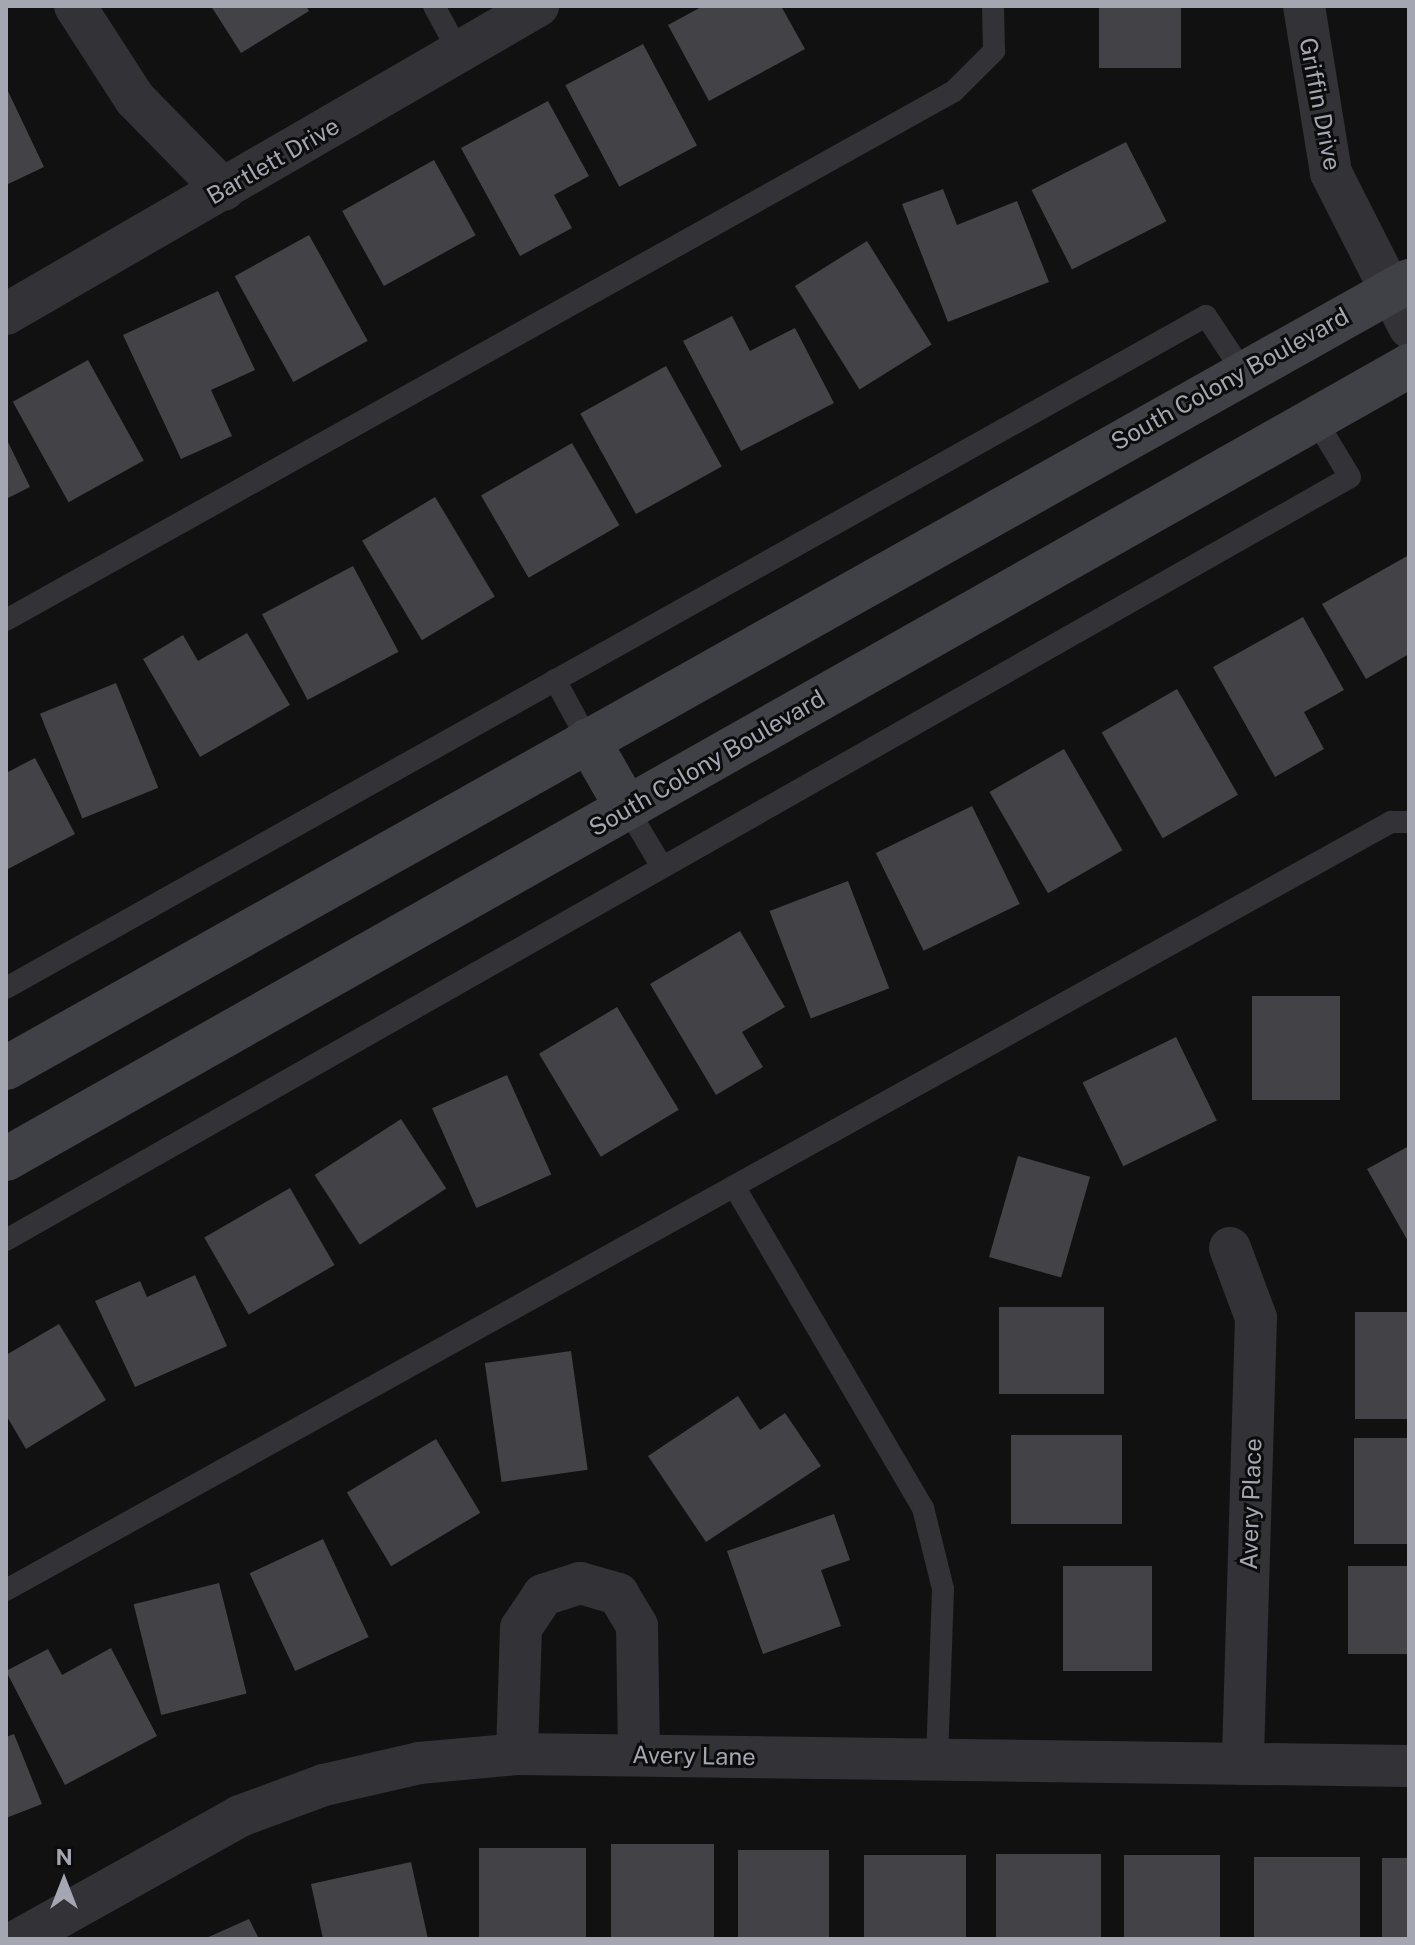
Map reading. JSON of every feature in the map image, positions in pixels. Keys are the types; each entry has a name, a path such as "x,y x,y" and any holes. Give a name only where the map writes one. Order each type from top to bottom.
{"main road":[{"name":"South Colony Boulevard","path":"6,1068 1243,372 1402,299"},
{"name":"South Colony Boulevard","path":"6,1159 1409,366"},
{"path":"588,740 627,808"}],"street":[{"path":"75,6 135,99 224,190"},
{"name":"Bartlett Drive","path":"6,314 538,6"},
{"name":"Griffin Drive","path":"1304,6 1331,173 1402,299"},
{"name":"Avery Place","path":"1230,1248 1256,1318 1243,1764"},
{"path":"517,1754 521,1628 543,1595 580,1583 618,1594 637,1626 639,1754"},
{"name":"Avery Lane","path":"20,1939 168,1852 324,1785 419,1763 517,1754 639,1754 937,1762 1409,1766"}],"lane":[{"path":"434,6 459,52"},
{"path":"6,620 954,91 994,51 993,6"},
{"path":"6,988 1206,316 1243,372"},
{"path":"6,1240 1350,477 1315,419"},
{"path":"555,680 588,740"},
{"path":"627,808 662,867"},
{"path":"6,1590 1391,822 1409,822"},
{"path":"734,1186 923,1508 943,1589 937,1762"}],"building":[{"path":"211,6 306,6 309,11 241,53"},
{"path":"703,6 781,6 805,49 709,101 668,25"},
{"path":"1099,6 1181,6 1181,68 1099,68"},
{"path":"643,44 697,146 619,187 565,85"},
{"path":"6,87 44,167 6,185"},
{"path":"548,101 589,176 554,195 572,228 520,256 461,148"},
{"path":"1126,142 1166,221 1072,269 1032,190"},
{"path":"434,160 476,235 384,286 342,211"},
{"path":"943,189 957,225 1017,201 1049,282 948,322 902,204"},
{"path":"309,235 368,341 293,382 235,276"},
{"path":"867,241 932,344 860,390 795,286"},
{"path":"218,291 255,370 211,390 232,436 181,459 123,335"},
{"path":"732,316 750,351 795,328 834,403 741,451 683,341"},
{"path":"88,360 144,461 69,502 13,402"},
{"path":"666,366 722,467 636,514 580,414"},
{"path":"6,438 30,487 6,499"},
{"path":"572,443 620,525 529,578 481,496"},
{"path":"435,497 495,596 422,640 362,541"},
{"path":"1409,555 1409,654 1366,679 1322,604"},
{"path":"353,566 399,652 308,700 262,614"},
{"path":"1303,617 1344,690 1304,712 1324,749 1275,777 1213,667"},
{"path":"247,633 290,705 200,757 143,659 183,635 198,661"},
{"path":"116,683 158,788 82,818 40,714"},
{"path":"1177,689 1238,795 1163,838 1102,733"},
{"path":"1064,749 1122,850 1048,893 990,792"},
{"path":"35,758 75,834 6,870 6,773"},
{"path":"972,806 1020,904 924,951 876,853"},
{"path":"848,881 889,988 811,1018 770,911"},
{"path":"740,931 785,1007 742,1032 763,1067 716,1095 650,984"},
{"path":"1252,996 1340,996 1340,1100 1252,1100"},
{"path":"617,1007 679,1110 601,1157 539,1054"},
{"path":"1176,1037 1217,1121 1123,1166 1083,1083"},
{"path":"507,1075 551,1175 476,1208 432,1108"},
{"path":"401,1119 446,1189 360,1245 315,1175"},
{"path":"1409,1146 1409,1243 1367,1169"},
{"path":"1018,1156 1090,1177 1061,1278 989,1257"},
{"path":"290,1188 334,1265 249,1315 204,1238"},
{"path":"195,1275 227,1346 135,1387 95,1301 140,1281 147,1297"},
{"path":"999,1307 1104,1307 1104,1394 999,1394"},
{"path":"1355,1312 1409,1312 1409,1419 1355,1419"},
{"path":"59,1324 106,1400 26,1449 6,1415 6,1355"},
{"path":"571,1351 588,1470 502,1482 485,1363"},
{"path":"738,1396 760,1430 785,1413 821,1466 706,1542 648,1456"},
{"path":"1011,1435 1122,1435 1122,1524 1011,1524"},
{"path":"1354,1438 1409,1438 1409,1544 1354,1544"},
{"path":"436,1439 480,1513 391,1566 347,1493"},
{"path":"834,1514 850,1560 821,1570 841,1626 763,1654 727,1551"},
{"path":"323,1539 369,1637 295,1671 250,1573"},
{"path":"1063,1566 1152,1566 1152,1671 1063,1671"},
{"path":"1348,1566 1409,1566 1409,1654 1348,1654"},
{"path":"219,1583 247,1694 161,1715 134,1604"},
{"path":"111,1648 157,1736 65,1785 6,1671 48,1649 62,1675"},
{"path":"14,1734 42,1804 6,1818 6,1737"},
{"path":"611,1844 714,1844 714,1939 611,1939"},
{"path":"479,1848 586,1848 586,1939 479,1939"},
{"path":"738,1850 829,1850 829,1939 738,1939"},
{"path":"996,1854 1101,1854 1101,1939 996,1939"},
{"path":"864,1855 966,1855 966,1939 864,1939"},
{"path":"1124,1855 1220,1855 1220,1939 1124,1939"},
{"path":"1254,1857 1360,1857 1360,1939 1254,1939"},
{"path":"1382,1858 1409,1858 1409,1939 1382,1939"},
{"path":"411,1862 428,1939 323,1939 311,1884"},
{"path":"249,1919 259,1939 204,1939"}]}
